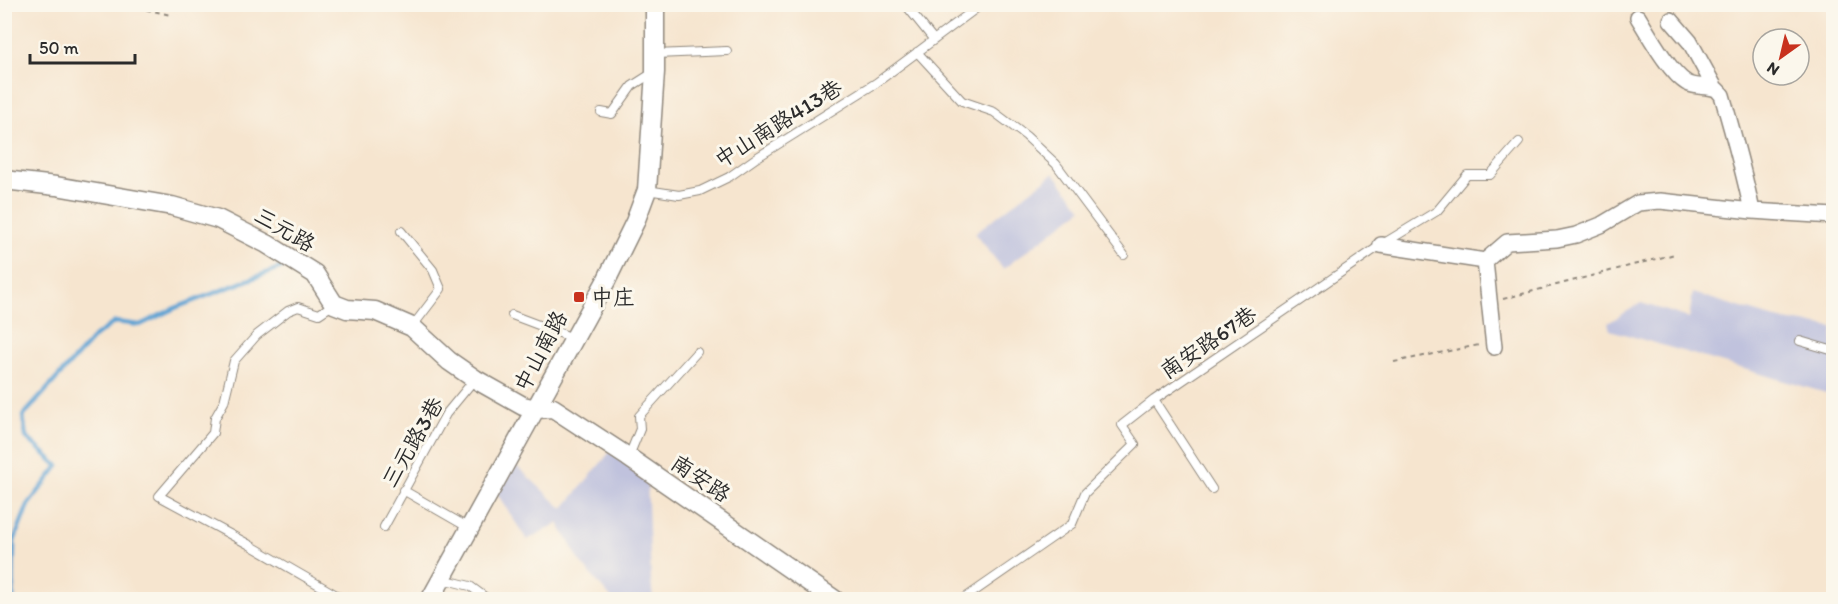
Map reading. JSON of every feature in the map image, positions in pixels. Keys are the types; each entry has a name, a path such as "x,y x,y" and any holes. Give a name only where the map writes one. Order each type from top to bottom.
{"street":[{"name":"中山南路","path":"430,600 606,281 647,190 655,63 655,4"},
{"path":"1638,17 1655,46 1678,76 1700,87 1715,88"},
{"path":"1671,20 1690,42 1715,88 1722,95 1752,211"},
{"name":"三元路","path":"4,180 56,186 172,206 218,219 267,244 315,274 334,304"},
{"path":"1382,245 1485,261 1507,242 1557,239 1576,235 1601,225 1638,203 1659,201 1752,211 1833,216"},
{"path":"1485,261 1490,346"},
{"path":"334,304 347,309 375,311 412,327 449,361 475,379 523,406 536,409"},
{"name":"南安路","path":"536,409 553,408 835,600"}],"lane":[{"path":"905,4 934,40"},
{"name":"中山南路413巷","path":"647,190 679,195 700,191 719,181 876,82 982,4"},
{"path":"602,112 612,114 632,86 655,63 728,51"},
{"path":"917,52 962,101 994,112 1026,136 1056,164 1124,255"},
{"name":"南安路67巷","path":"962,600 1072,524 1085,493 1135,444 1122,425 1154,400 1382,245 1437,211 1467,175 1490,175 1519,142"},
{"path":"401,231 433,270 441,289 412,327"},
{"path":"334,304 319,314 298,307 288,311 257,335 234,361 224,402 215,417 213,433 159,496 345,600"},
{"path":"512,315 574,339"},
{"path":"1800,341 1833,351"},
{"path":"628,457 640,429 639,416 697,352"},
{"name":"三元路3巷","path":"384,527 446,414 475,379"},
{"path":"1154,400 1212,489"},
{"path":"403,490 469,528"},
{"path":"442,579 470,586 489,600"}],"path":[{"path":"4,9 7,4"},
{"path":"120,4 171,15"},
{"path":"1505,298 1675,254"},
{"path":"1394,362 1490,346"}],"shaded area":[{"path":"1054,173 1082,209 1003,269 975,233"},
{"path":"1693,293 1781,320 1833,327 1833,395 1610,330 1608,323 1641,303 1689,318"},
{"path":"610,452 647,477 653,599 612,599 581,563 558,523 527,540 496,492 511,461 563,509"}],"waterway":[{"path":"13,600 14,541 28,505 58,466 26,437 23,416 95,336 115,322 140,325 175,308 290,264"}],"place":[{"name":"中庄","path":"579,297"}]}
